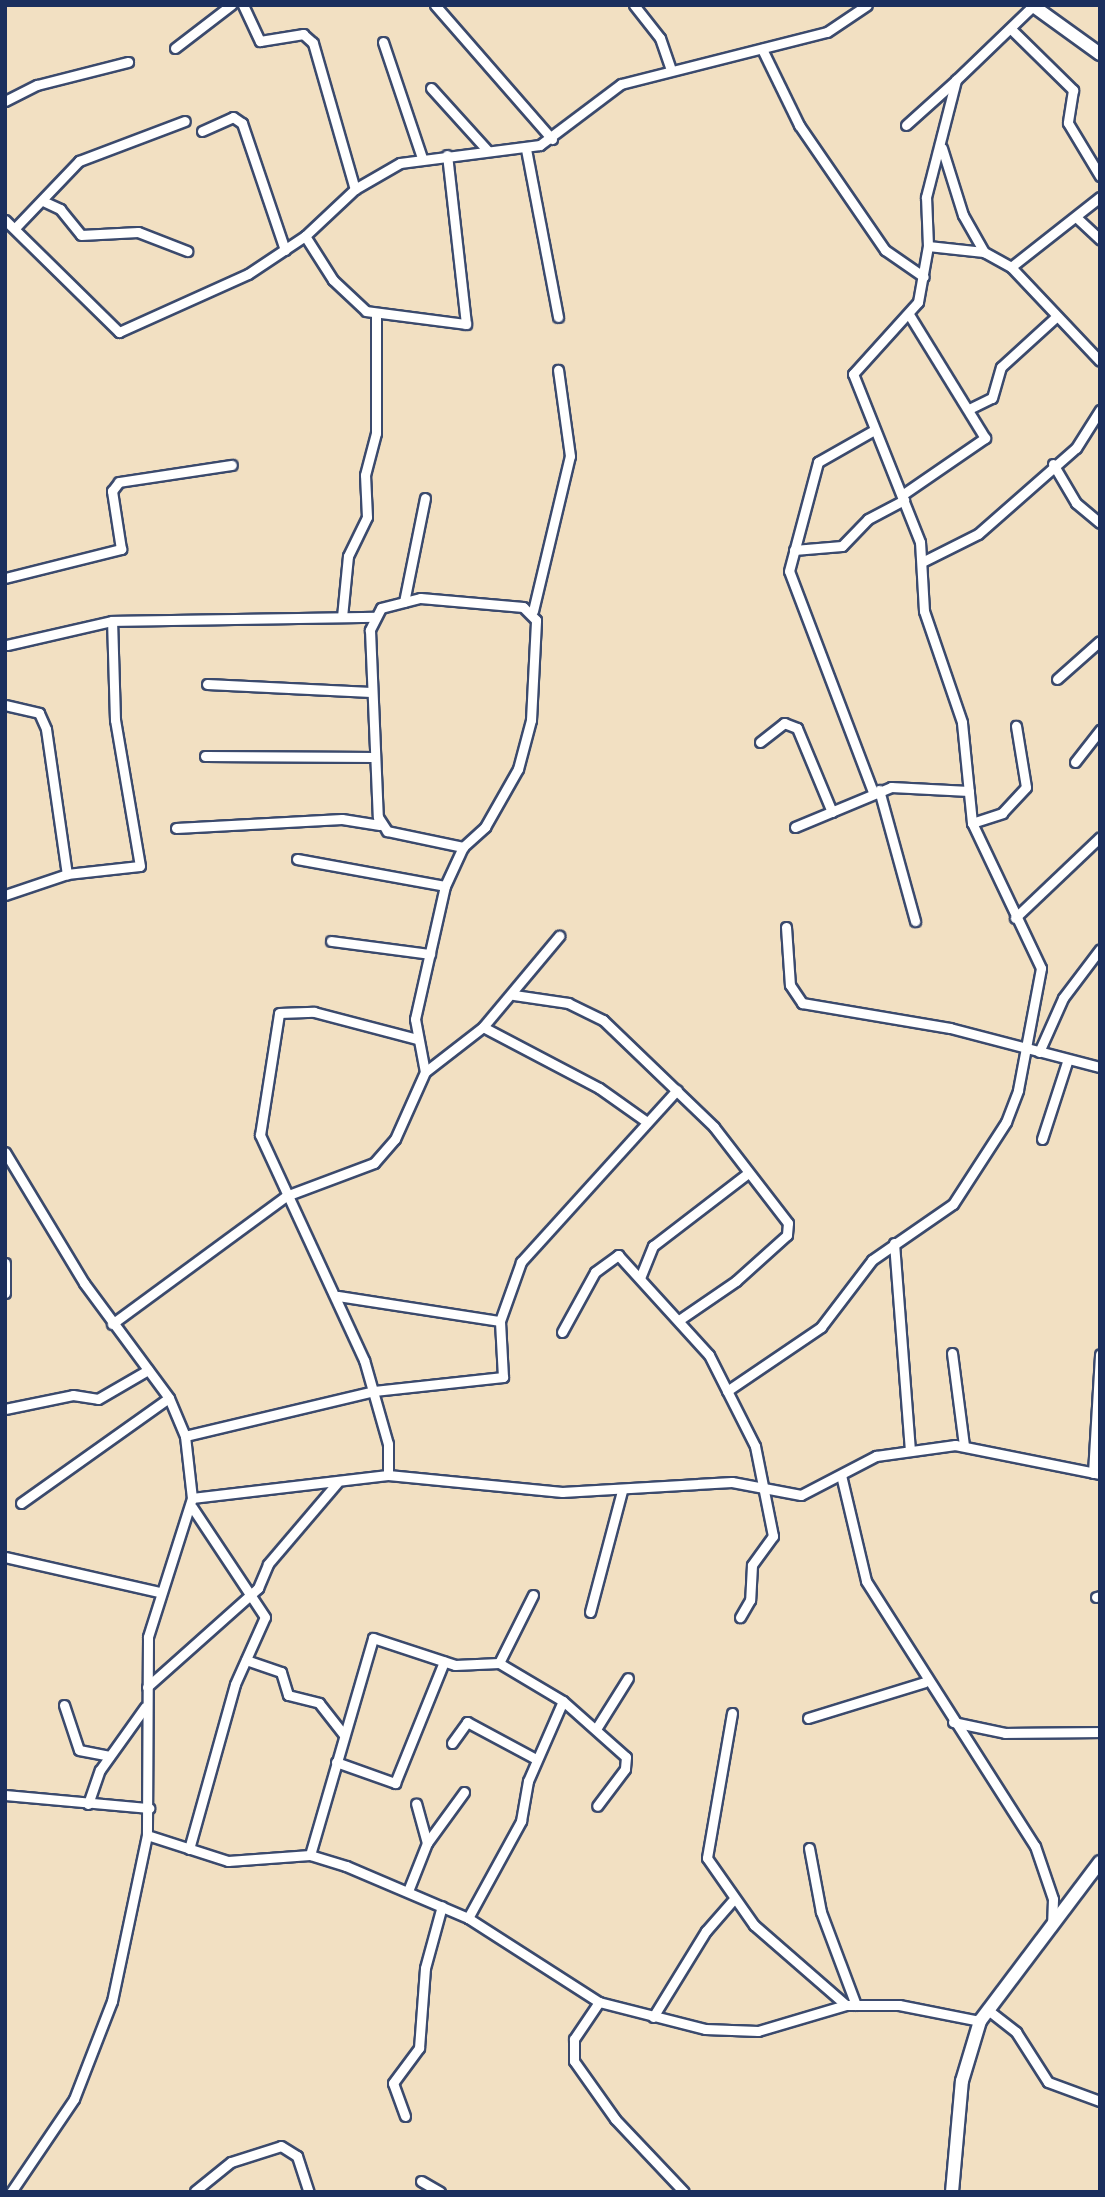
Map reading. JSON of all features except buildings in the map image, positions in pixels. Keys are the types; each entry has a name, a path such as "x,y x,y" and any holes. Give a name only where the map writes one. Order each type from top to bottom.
{"street":[{"path":"175,48 231,5"},
{"path":"243,5 260,41 303,34 313,43 355,189"},
{"path":"435,5 552,139"},
{"path":"634,5 660,37 670,67"},
{"path":"5,220 119,332 195,303 285,250 305,236 355,189 400,163 487,150 526,149 552,139 621,84 670,67 827,33 867,5"},
{"path":"906,125 1039,6 1100,54"},
{"path":"1012,30 1073,90 1068,123 1100,176"},
{"path":"383,42 422,158"},
{"path":"762,49 799,125 885,250 924,277"},
{"path":"5,101 37,85 128,62"},
{"path":"727,1391 821,1327 872,1260 967,1188 1006,1122 1042,978 972,823 962,722 925,618 924,561 903,498 874,430 854,369 910,317 924,277 928,246 926,197 942,148 956,80"},
{"path":"431,88 487,150"},
{"path":"202,131 233,117 242,122 285,250"},
{"path":"15,228 45,202 55,181 79,161 185,121"},
{"path":"942,148 963,215 984,252"},
{"path":"526,149 558,317"},
{"path":"305,236 352,301 376,313 468,322 447,155"},
{"path":"1011,267 1100,197"},
{"path":"45,202 60,209 81,235 138,232 187,251"},
{"path":"1076,217 1100,239"},
{"path":"928,246 984,252 1011,267 1055,317 1100,361"},
{"path":"342,617 348,556 367,517 365,475 376,433 376,313"},
{"path":"794,550 842,546 869,519 982,443 985,433 910,317"},
{"path":"969,408 992,398 1001,367 1055,317"},
{"path":"425,1072 415,1019 445,886 463,847 500,807 526,746 535,667 533,611 570,456 558,370"},
{"path":"924,561 965,545 1076,447 1100,410"},
{"path":"874,430 818,462 794,550 791,580 876,791 915,921"},
{"path":"1054,464 1076,503 1100,523"},
{"path":"5,578 121,549 111,491 119,482 232,466"},
{"path":"404,602 425,498"},
{"path":"7,645 112,621 373,617 404,602 431,598 533,611"},
{"path":"373,617 372,692 380,825"},
{"path":"5,895 67,874 134,869 141,860 115,720 112,621"},
{"path":"1057,679 1100,641"},
{"path":"207,684 372,692"},
{"path":"5,705 39,713 46,729 67,874"},
{"path":"760,742 784,723 797,728 832,812"},
{"path":"972,823 1002,813 1026,788 1016,726"},
{"path":"1075,762 1100,730"},
{"path":"205,756 375,757"},
{"path":"794,827 876,791 968,791"},
{"path":"176,828 342,819 380,825 463,847"},
{"path":"1015,918 1100,837"},
{"path":"297,859 445,886"},
{"path":"786,928 790,985 802,1003 1026,1048 1067,1062 1100,1067"},
{"path":"112,1324 286,1196 387,1152 425,1072 483,1027 514,995 559,936"},
{"path":"331,941 430,954"},
{"path":"1039,1052 1063,998 1100,949"},
{"path":"514,995 586,1008 677,1090 788,1223 787,1235 679,1321"},
{"path":"388,1475 388,1444 374,1391 338,1296 286,1196 260,1135 279,1013 314,1012 417,1039"},
{"path":"483,1027 599,1088 647,1122"},
{"path":"1042,1139 1067,1062"},
{"path":"185,1436 374,1391 499,1379 506,1372 500,1321 508,1290 535,1240 677,1090"},
{"path":"5,1152 112,1324 169,1398 185,1436 192,1502 159,1592 148,1637 145,1707 149,1808 147,1835 103,2032 74,2099 11,2192"},
{"path":"640,1278 653,1246 747,1174"},
{"path":"894,1243 910,1449"},
{"path":"562,1332 606,1261 622,1257 709,1355 755,1446 766,1488 772,1540 752,1565 750,1600 740,1617"},
{"path":"5,1263 5,1293"},
{"path":"338,1296 500,1321"},
{"path":"952,1353 964,1445"},
{"path":"192,1502 388,1475 622,1491 732,1482 801,1495 841,1475 910,1449 964,1445 1096,1474 1100,1354"},
{"path":"5,1409 73,1395 98,1399 148,1370"},
{"path":"21,1503 169,1398"},
{"path":"841,1475 862,1570 925,1682 1035,1846 1053,1899 1052,1932"},
{"path":"147,1688 252,1593 268,1564 337,1483"},
{"path":"590,1612 622,1491"},
{"path":"189,1849 246,1660 264,1622 252,1593 192,1502"},
{"path":"5,1557 159,1592"},
{"path":"499,1663 533,1595"},
{"path":"310,1854 373,1638 444,1662 499,1663 563,1701 596,1729 628,1764 597,1806"},
{"path":"246,1660 281,1672 288,1695 319,1703 344,1735"},
{"path":"336,1762 395,1783 444,1662"},
{"path":"596,1729 628,1678"},
{"path":"808,1718 925,1682"},
{"path":"468,1918 521,1821 536,1759 563,1701"},
{"path":"64,1705 79,1750 109,1756"},
{"path":"88,1804 109,1756 145,1707"},
{"path":"732,1713 705,1845 713,1872 733,1900 851,2005"},
{"path":"953,1722 1005,1733 1100,1732"},
{"path":"452,1743 467,1723 536,1759"},
{"path":"408,1891 427,1843 464,1792"},
{"path":"5,1795 149,1808"},
{"path":"416,1802 427,1843"},
{"path":"147,1835 228,1861 310,1854 408,1891 468,1918 599,2002 653,2017 758,2031 851,2005 899,2005 980,2021"},
{"path":"809,1848 821,1912 851,2005"},
{"path":"952,2192 962,2081 980,2021 1052,1932 1100,1862"},
{"path":"653,2017 699,1940 733,1900"},
{"path":"405,2116 393,2083 419,2048 425,1968 442,1906"},
{"path":"599,2002 574,2039 574,2061 615,2119 684,2192"},
{"path":"988,2010 1016,2032 1048,2082 1100,2101"},
{"path":"195,2192 231,2162 281,2146 297,2157 309,2192"},
{"path":"421,2181 440,2192"}]}
